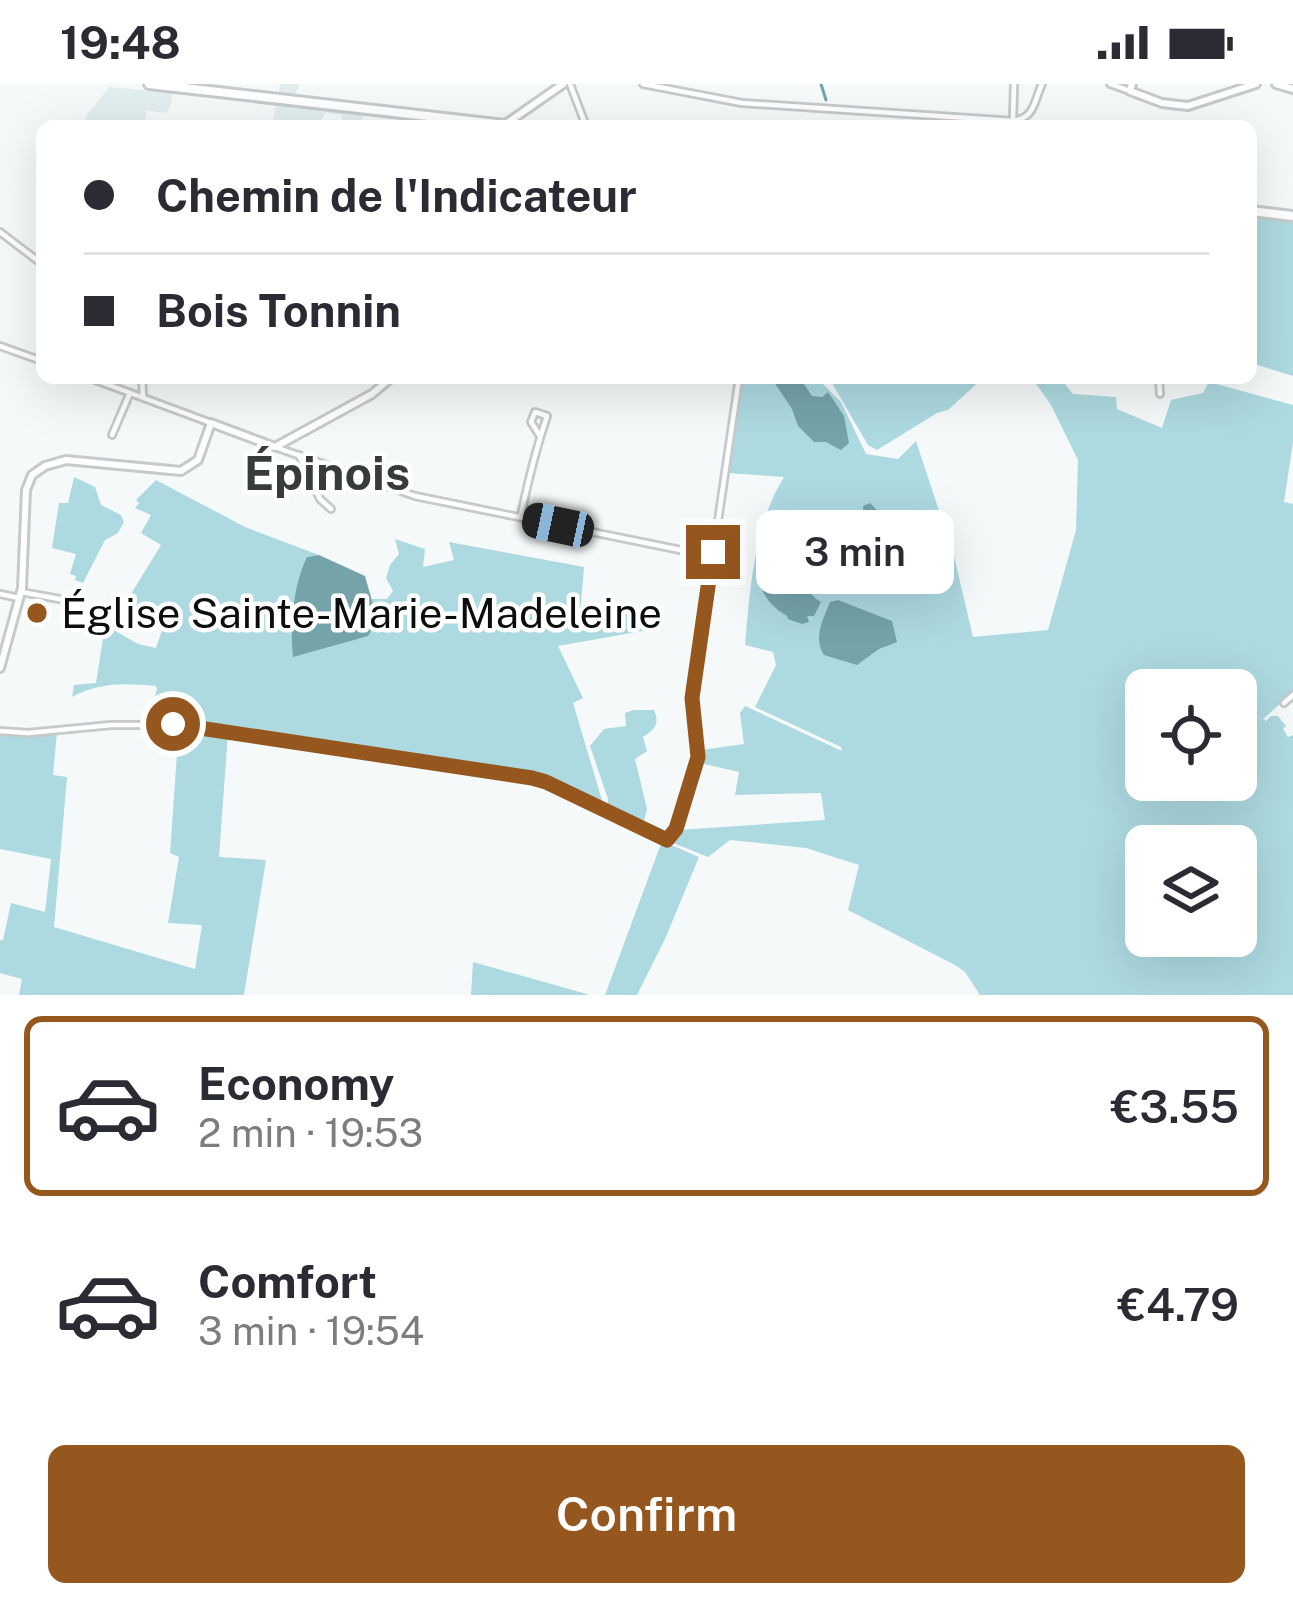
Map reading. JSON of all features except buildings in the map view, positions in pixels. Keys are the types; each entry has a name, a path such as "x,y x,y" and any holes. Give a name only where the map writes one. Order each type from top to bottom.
{"main road":[{"path":"149,84 459,120"},
{"path":"1257,212 1293,216"}],"street":[{"path":"512,120 566,84 583,120"},
{"path":"644,84 742,103 998,120"},
{"path":"1013,120 1014,84"},
{"path":"1018,120 1031,112 1042,84"},
{"path":"1110,84 1162,103 1188,106 1232,87 1256,84"},
{"path":"1276,84 1293,89"},
{"path":"0,232 36,259"},
{"path":"0,346 36,359"},
{"path":"105,384 396,492 713,556"},
{"path":"142,384 143,398"},
{"path":"275,446 384,384"},
{"path":"0,730 28,733 111,725 187,725 532,778 667,840 676,829 698,757 692,698 738,384"},
{"path":"1159,384 1160,394"},
{"path":"112,435 130,393"},
{"path":"0,668 20,595 26,490 32,475 66,460 181,471 198,460 212,423"},
{"path":"521,518 540,436"},
{"path":"299,455 320,499 331,509"},
{"path":"0,594 65,600"},
{"path":"1284,703 1293,695"}],"shaded area":[{"path":"280,84 300,84 293,98 363,107 362,120 342,120 342,115 325,113 322,120 273,120"},
{"path":"109,87 173,93 166,113 146,110 145,120 85,118"},
{"path":"1257,218 1293,222 1293,376 1257,365"},
{"path":"741,384 823,384 841,402 866,454 898,459 916,441 954,556 973,637 1048,630 1076,530 1078,460 1036,384 1065,384 1073,394 1116,397 1117,409 1162,428 1171,400 1203,393 1208,384 1293,405 1284,502 1293,504 1293,692 1263,719 1278,716 1288,737 1293,735 1293,995 980,995 955,965 848,910 859,865 806,848 730,840 708,857 673,843 678,830 825,820 821,793 735,795 739,772 700,763 701,750 744,744 740,713 745,706 842,751 755,707 776,665 773,652 745,645 760,536 784,477 727,473"},
{"path":"775,384 804,384 812,396 828,392 844,416 849,443 841,450 814,442 798,426"},
{"path":"832,384 976,384 948,410 877,450 868,445"},
{"path":"74,477 95,487 101,505 121,515 124,522 118,533 105,540 83,583 70,574 76,554 52,548 59,503 68,503"},
{"path":"156,480 245,527 319,555 307,557 375,621 371,599 387,599 393,591 386,578 399,554 395,539 425,549 423,567 454,560 449,542 584,567 580,614 590,618 644,610 648,630 558,646 583,698 573,703 604,807 540,777 188,723 148,723 156,686 113,685 72,697 74,685 96,683 105,625 138,644 156,648 164,625 123,607 161,545 141,533 151,515 135,508 136,500"},
{"path":"870,503 884,517 925,535 930,552 920,567 895,574 867,525 863,506"},
{"path":"319,555 365,576 374,622 368,636 293,657 298,580 307,557"},
{"path":"761,560 784,565 821,602 814,616 807,616 809,622 788,619 768,599 759,578"},
{"path":"838,600 892,621 897,642 857,665 824,655 820,629 830,602"},
{"path":"654,710 656,719 643,737 647,751 635,759 647,809 643,826 608,809 590,746 604,729 626,726 625,713"},
{"path":"179,726 228,733 219,857 266,860 244,995 19,995 22,979 0,973 0,940 11,903 45,912 51,859 0,849 0,732 57,732 53,775 67,777 54,927 195,969 202,925 168,923 179,857 170,853"},
{"path":"662,841 699,857 637,995 605,995"},
{"path":"473,962 590,995 471,995"}],"waterway":[{"path":"821,84 826,100"}],"place":[{"name":"Église Sainte-Marie-Madeleine","path":"37,613"}],"district":[{"name":"Épinois","path":"327,473"}],"route":[{"path":"173,724 532,778 667,840 676,829 698,757 692,698 713,552"}]}
